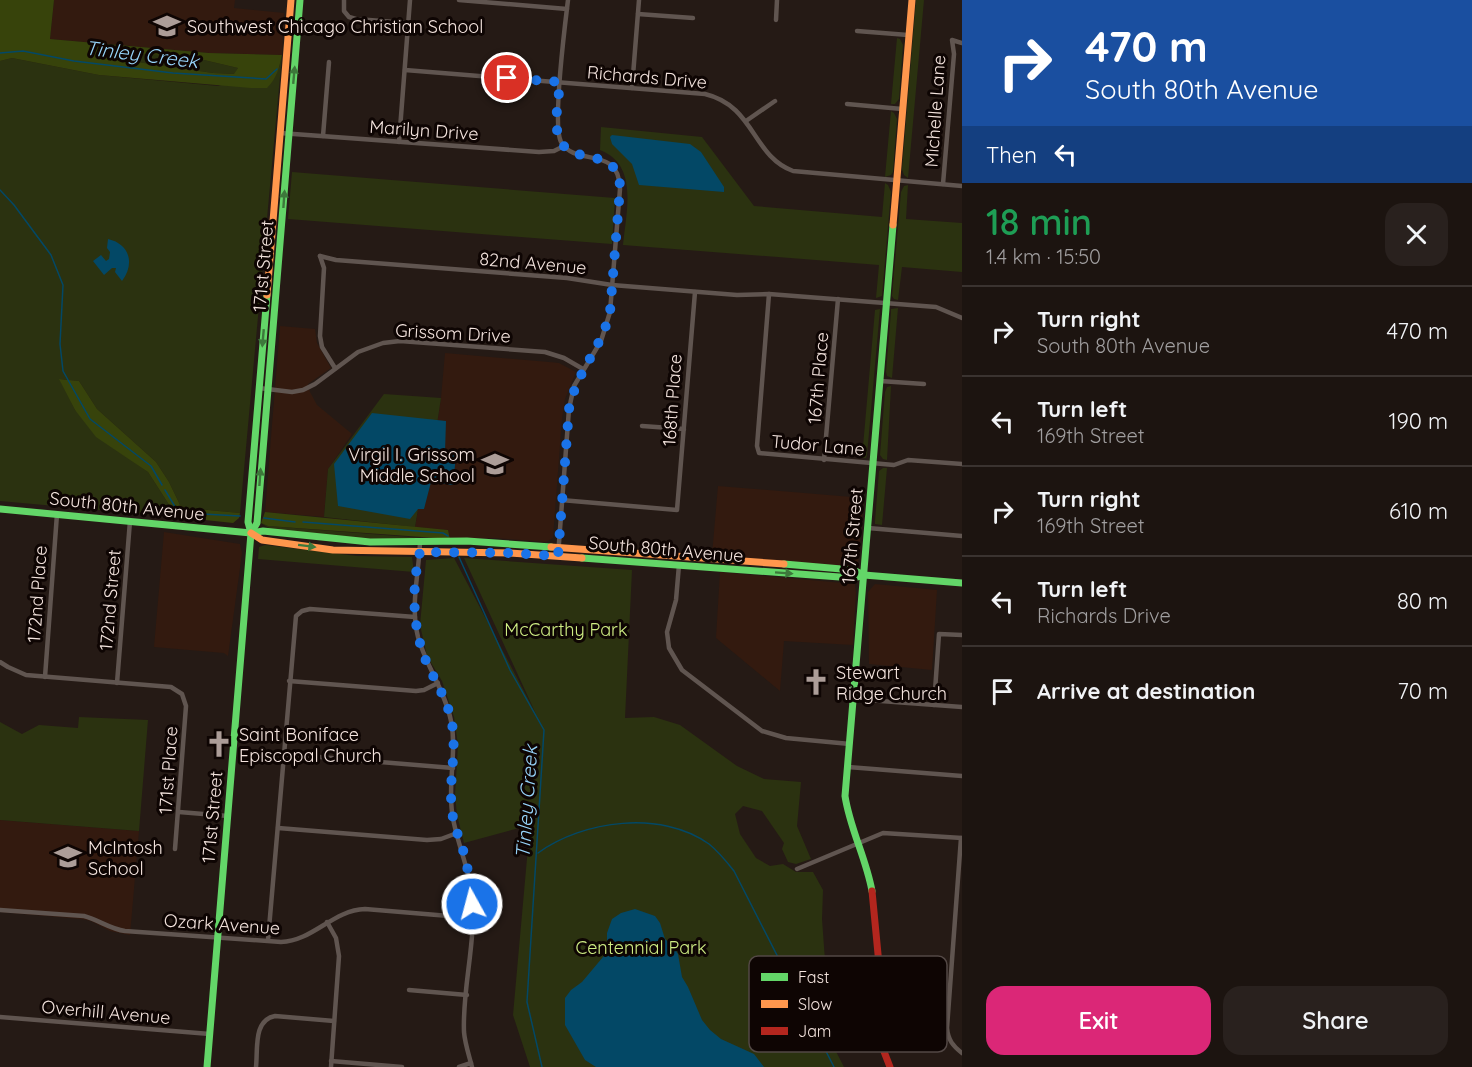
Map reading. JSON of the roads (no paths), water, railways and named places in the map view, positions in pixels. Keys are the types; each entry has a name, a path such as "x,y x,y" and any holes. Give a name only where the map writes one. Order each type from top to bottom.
{"street":[{"name":"171st Street","path":"207,1067 251,533 248,522 291,0"},
{"name":"171st Street","path":"251,533 257,523 300,0"},
{"path":"344,0 344,11 351,18 408,23"},
{"path":"399,142 410,0"},
{"path":"459,0 567,9"},
{"path":"558,556 569,409 574,386 596,351 607,325 620,189 619,179 614,169 606,161 578,155 564,146 558,134 560,82 568,0"},
{"path":"632,87 639,0"},
{"path":"776,20 777,0"},
{"name":"167th Street","path":"878,956 873,892 847,815 845,796 912,0"},
{"path":"638,14 693,18"},
{"path":"857,31 908,35"},
{"name":"Michelle Lane","path":"943,184 954,54 952,40 962,43"},
{"path":"323,136 329,62"},
{"name":"Richards Drive","path":"405,70 632,87 713,96 734,107 771,157 788,169 805,174 962,186"},
{"path":"746,121 775,101"},
{"path":"847,104 902,109"},
{"name":"Marilyn Drive","path":"280,133 539,152 554,151 564,146"},
{"name":"82nd Avenue","path":"335,368 322,347 320,336 324,268 320,256 336,260 567,278 612,285 737,296 770,294 936,307 962,318"},
{"name":"168th Place","path":"561,500 677,510 695,292"},
{"name":"Tudor Lane","path":"770,294 758,451 763,454 873,464 894,465 908,459 962,464"},
{"name":"167th Place","path":"825,460 838,299"},
{"name":"Grissom Drive","path":"259,388 292,392 303,390 366,348 400,341 545,352 564,358 583,369"},
{"path":"880,381 924,384"},
{"path":"642,426 684,429"},
{"name":"South 80th Avenue","path":"0,509 370,542 467,541 679,556 853,570 864,575"},
{"name":"172nd Place","path":"45,677 57,513"},
{"name":"172nd Street","path":"117,683 130,520"},
{"path":"868,528 962,536"},
{"name":"South 80th Avenue","path":"251,533 262,540 333,550 510,553 852,578 864,575 962,583"},
{"path":"420,542 415,595 417,634 424,657 438,683 451,720 452,810 472,892 464,1030 472,1065 459,1067"},
{"path":"679,556 676,600 667,632 669,648 682,670 762,730 786,738 850,744"},
{"path":"268,940 294,620 302,610 310,609 415,617"},
{"path":"934,705 939,634 962,635"},
{"path":"0,662 18,672 45,677 117,683"},
{"path":"289,681 416,691 438,683"},
{"name":"171st Place","path":"117,683 171,687 182,694 186,706 175,849"},
{"path":"854,699 962,707"},
{"path":"283,754 453,768"},
{"path":"848,767 962,776"},
{"path":"179,812 228,816"},
{"path":"278,828 428,840 441,839 457,833"},
{"path":"797,869 883,833 961,838 947,1028 948,1037 954,1047 962,1053"},
{"name":"Ozark Avenue","path":"0,910 84,916 125,931 288,941 299,939 348,911 365,909 472,918"},
{"path":"327,922 336,938 339,951 331,1067"},
{"path":"410,990 467,995"},
{"name":"Overhill Avenue","path":"0,1017 210,1034"},
{"path":"256,1067 260,1026 268,1017 334,1021"},
{"name":"167th Street","path":"883,1052 890,1067"},
{"path":"331,1061 402,1067"}],"water":[{"path":"612,135 690,144 701,152 724,187 724,192 639,185 632,164 612,144 610,137"},
{"path":"108,239 121,245 128,256 128,268 122,281 115,272 116,268 112,268 104,275 93,261 101,255 106,261 109,259"},
{"path":"372,413 446,421 445,452 456,455 453,485 431,482 424,509 418,509 410,519 338,506 334,464"},
{"path":"635,909 655,916 665,939 678,954 682,977 702,1020 721,1039 754,1054 764,1067 596,1067 585,1060 565,1025 565,998 603,957 607,948 607,933 612,919 621,913"}],"waterway":[{"name":"Tinley Creek","path":"0,53 23,51 74,61 173,73 266,79 277,69"},
{"name":"Tinley Creek","path":"0,190 51,255 63,285 60,344 63,371 90,419 151,466 162,485"},
{"name":"Tinley Creek","path":"165,490 177,510 184,513 240,516"},
{"name":"Tinley Creek","path":"264,518 295,522"},
{"name":"Tinley Creek","path":"303,522 443,533 448,536"},
{"name":"Tinley Creek","path":"459,557 510,670 544,730 527,1002 542,1067"},
{"path":"538,853 577,833 623,823 669,826 690,833 709,844 734,871 777,956"},
{"path":"826,1052 834,1067"}],"place":[{"name":"Southwest Chicago Christian School","path":"167,26"},
{"name":"Virgil I. Grissom Middle School","path":"495,464"},
{"name":"Stewart Ridge Church","path":"816,682"},
{"name":"Saint Boniface Episcopal Church","path":"219,744"},
{"name":"McIntosh School","path":"68,857"}],"park label":[{"name":"McCarthy Park","path":"566,629"},
{"name":"Centennial Park","path":"641,947"}]}
